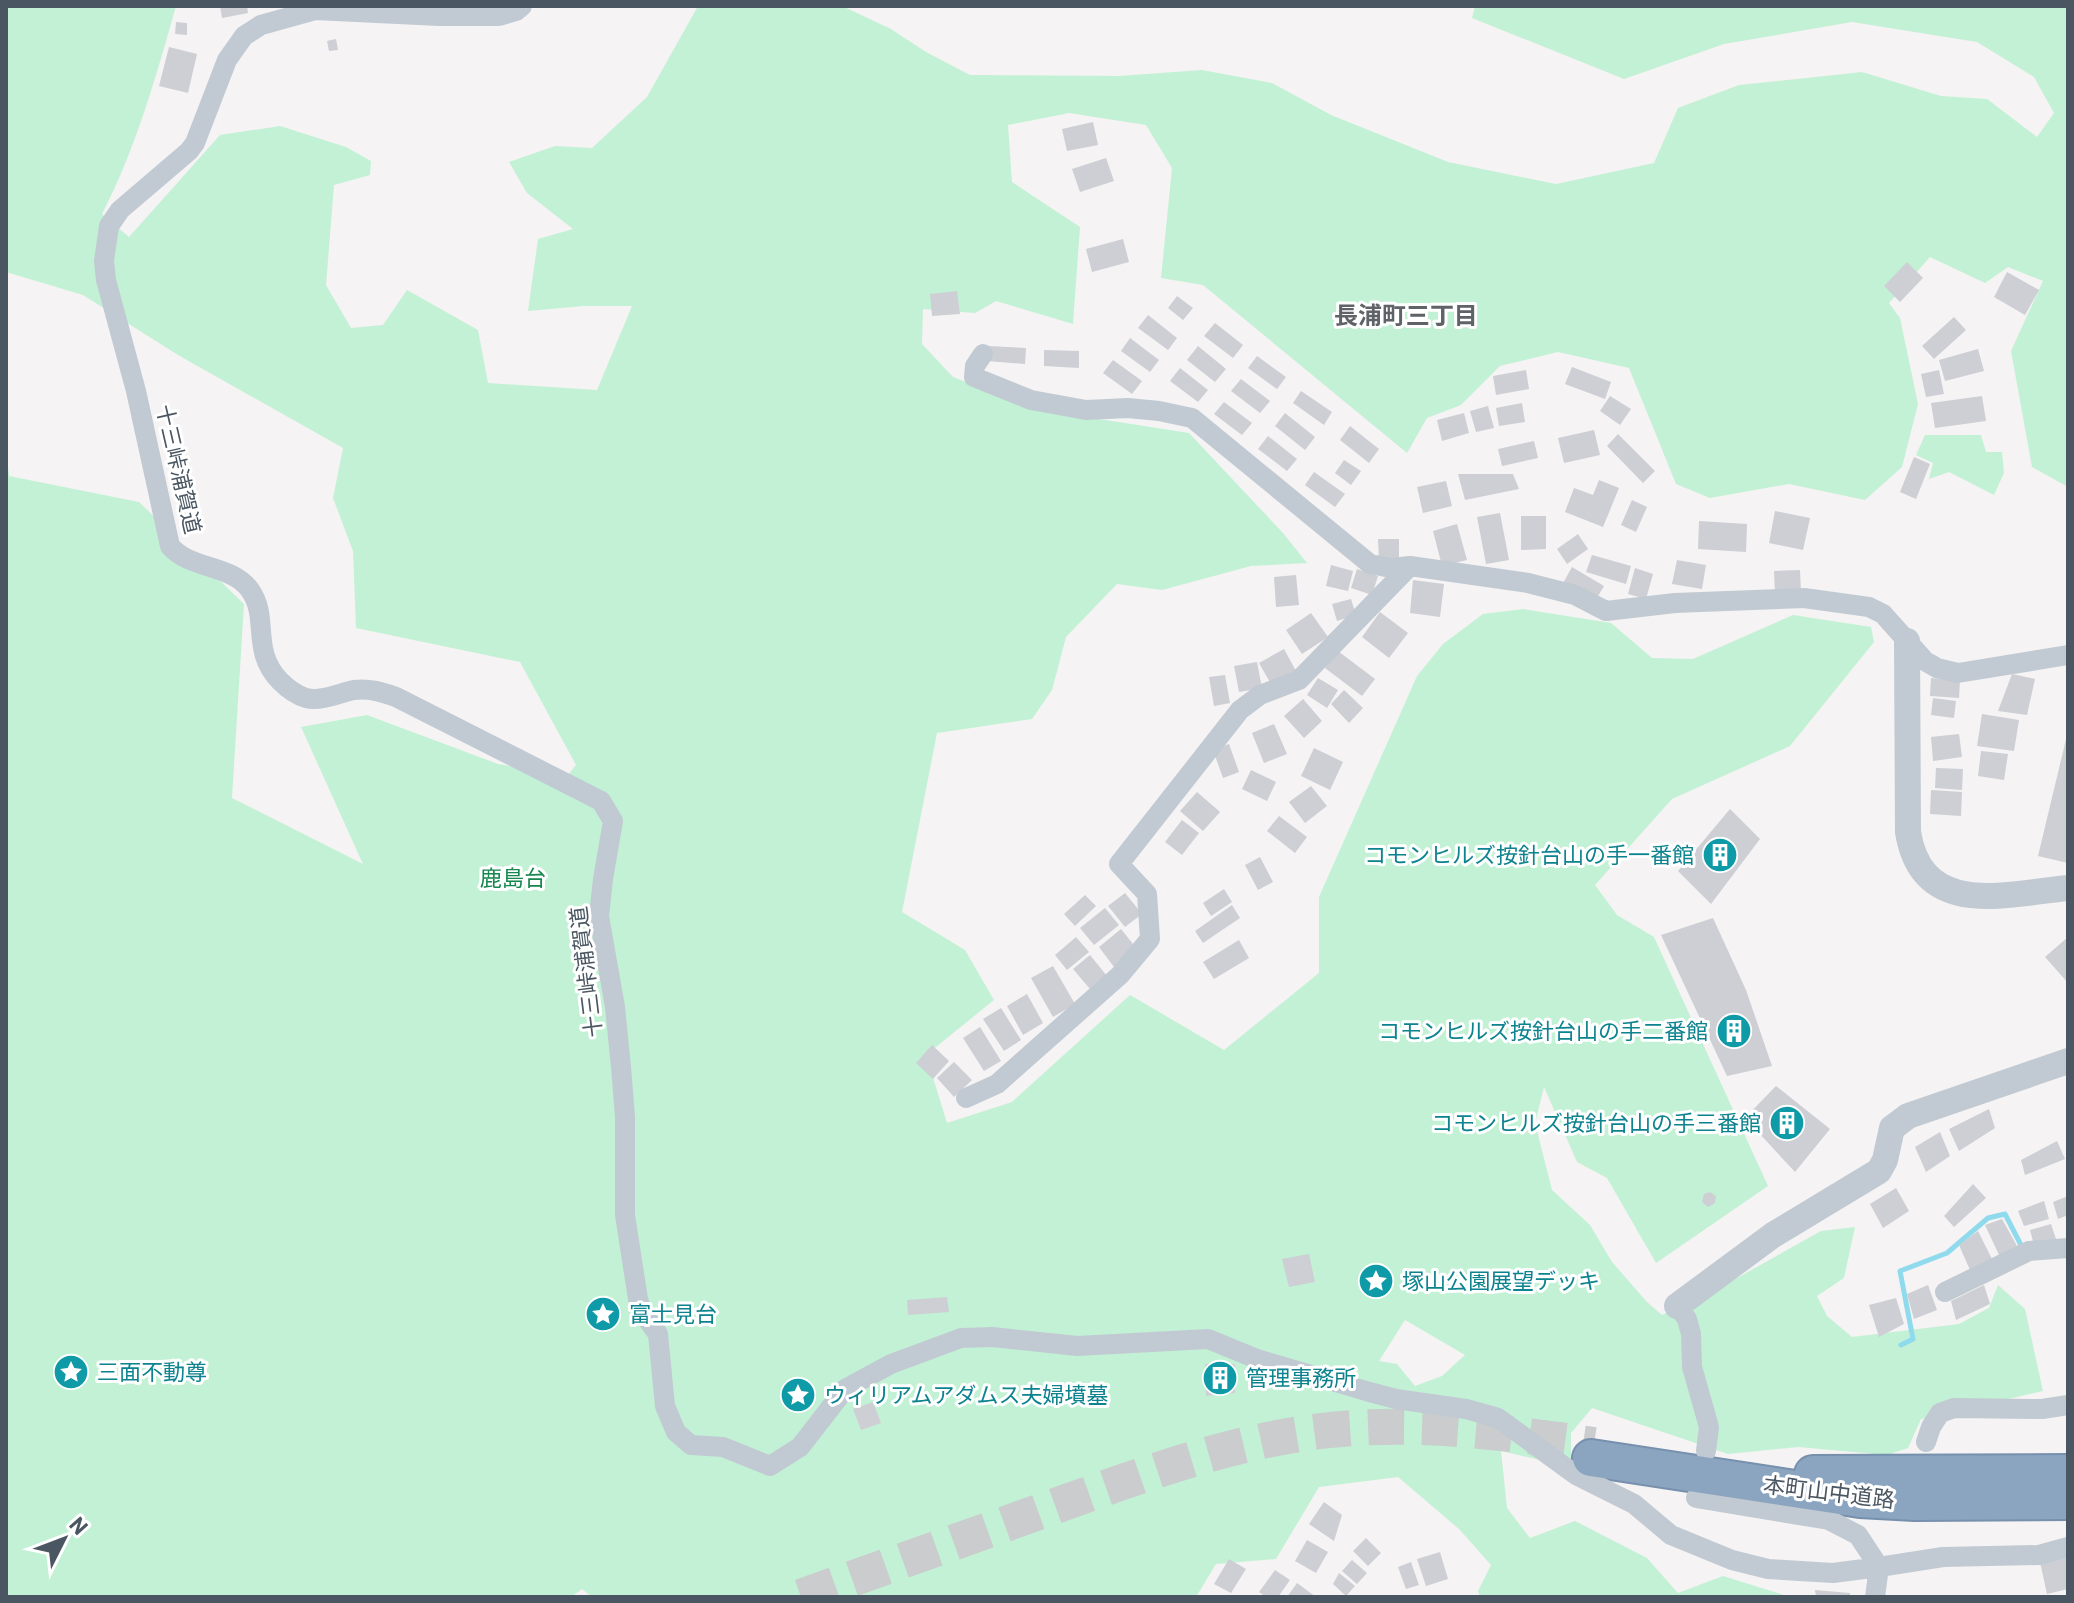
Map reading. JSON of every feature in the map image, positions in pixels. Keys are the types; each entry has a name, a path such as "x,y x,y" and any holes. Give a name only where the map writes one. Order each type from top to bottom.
{"highway":[{"name":"本町山中道路","path":"2068,1473 1764,1473 1593,1451 1860,1499 1915,1502 2068,1501"}],"street":[{"name":"十三峠浦賀道","path":"522,6 499,16 439,16 315,8 261,25 244,36 219,74 195,143 183,158 120,210 107,234 104,261 106,280 136,391 168,540 175,552 234,576 251,590 258,611 264,657 279,681 293,692 314,699 364,689 396,697 601,801 611,815 613,830 599,916 615,1007 621,1067 625,1117 625,1215 638,1299 642,1312 658,1334 665,1406 676,1432 691,1445 723,1447 765,1466 776,1464 800,1447 845,1389 891,1364 961,1338 992,1337 1077,1346 1208,1339 1257,1359 1366,1391 1396,1399 1466,1409 1498,1418 1576,1475 1634,1504 1671,1535 1732,1560 1768,1569 1833,1573 1879,1567"},
{"path":"983,354 975,366 974,377 1031,400 1086,410 1128,408 1192,418 1370,564 1391,568 1410,566 1528,583 1575,595 1606,611 1675,603 1804,598 1869,607 1883,614 1925,661 1937,668 1958,673 2068,655"},
{"path":"966,1098 997,1084 1120,975 1150,939 1147,894 1119,864 1240,710 1260,695 1299,680 1410,566"},
{"path":"1907,641 1908,832 1910,848 1921,870 1946,890 1966,896 2068,888"},
{"path":"1706,1451 1709,1427 1692,1367 1691,1334 1687,1319 1677,1306 1773,1235 1879,1171 1885,1160 1892,1128 1908,1116 2068,1061"},
{"path":"1945,1292 2029,1251 2068,1248"},
{"path":"1926,1442 1940,1413 1954,1408 2042,1409 2068,1405"},
{"path":"1696,1498 1829,1520 1858,1535 1879,1567 1875,1597"},
{"path":"1879,1567 1943,1557 2039,1555 2068,1547"}],"green space":[{"name":"鹿島台","path":"6,6 176,6 135,138 102,214 129,237 220,135 280,126 346,147 371,161 370,175 334,185 326,285 351,328 383,325 407,290 478,330 488,383 597,390 632,306 528,311 538,239 573,229 527,193 509,162 555,146 592,148 647,97 698,6 842,6 891,29 970,75 1119,76 1202,70 1272,83 1331,115 1448,162 1556,184 1654,163 1678,108 1739,85 1862,72 1941,96 1987,99 2037,137 2054,113 2034,77 1977,42 1852,22 1724,44 1624,79 1472,18 1475,6 2068,6 2068,487 2032,467 2011,351 2043,281 2008,267 1985,283 1930,257 1889,303 1900,318 1918,404 1902,467 1865,500 1789,484 1710,498 1676,484 1629,368 1558,352 1500,366 1461,405 1427,418 1407,453 1203,285 1161,278 1172,168 1146,125 1069,113 1008,125 1012,182 1080,227 1073,324 996,301 975,313 923,309 922,344 953,377 1035,409 1189,433 1307,563 1251,566 1162,590 1117,584 1066,637 1052,690 1032,719 937,733 902,912 965,950 994,1000 926,1055 947,1123 1012,1102 1130,995 1224,1050 1319,973 1319,897 1417,676 1443,644 1483,614 1523,609 1611,623 1652,658 1693,659 1793,615 1871,627 1874,642 1790,746 1672,799 1595,885 1617,915 1654,937 1768,1186 1656,1263 1607,1178 1577,1162 1544,1087 1535,1123 1552,1190 1590,1225 1612,1262 1662,1315 1714,1291 1821,1231 1855,1227 1844,1278 1817,1296 1827,1316 1852,1337 1959,1324 1989,1308 1998,1285 2025,1309 2043,1391 1921,1419 1908,1448 1887,1455 1798,1447 1728,1454 1592,1408 1571,1433 1571,1467 1501,1451 1507,1508 1530,1538 1575,1521 1647,1558 1678,1593 1723,1576 1790,1597 1480,1597 1478,1591 1491,1565 1459,1529 1398,1477 1319,1487 1276,1559 1216,1564 1196,1597 592,1597 582,1589 571,1597 6,1597 6,450 9,476 139,502 244,604 232,798 363,864 301,727 367,715 498,764 568,775 576,765 520,662 356,628 353,551 333,498 343,448 178,355 83,295 6,272","holes":["1405,1320 1465,1355 1442,1376 1415,1386 1397,1364 1379,1361"]},
{"path":"1925,435 1981,435 1986,452 2002,452 2004,473 1994,495 1949,472 1929,479 1933,463 1916,455"}],"building":[{"path":"220,6 247,6 248,13 222,18"},
{"path":"176,22 187,23 187,35 175,34"},
{"path":"336,39 338,50 329,51 327,41"},
{"path":"169,47 197,54 188,93 159,86"},
{"path":"1093,122 1098,145 1067,151 1062,129"},
{"path":"1106,158 1114,181 1080,192 1072,169"},
{"path":"1123,239 1129,262 1092,272 1086,249"},
{"path":"1907,262 1923,278 1900,302 1884,286"},
{"path":"2007,272 2039,290 2025,315 1994,297"},
{"path":"957,291 960,314 932,316 930,294"},
{"path":"1177,296 1193,308 1183,320 1168,308"},
{"path":"1148,315 1177,338 1168,350 1138,328"},
{"path":"1954,317 1966,330 1934,359 1922,346"},
{"path":"1215,323 1243,345 1233,358 1204,336"},
{"path":"1130,338 1159,360 1150,372 1121,351"},
{"path":"988,346 1026,348 1025,364 987,361"},
{"path":"1198,346 1226,369 1215,382 1187,360"},
{"path":"1978,349 1984,371 1945,381 1939,360"},
{"path":"1044,350 1079,351 1079,368 1044,366"},
{"path":"1257,356 1286,377 1277,389 1248,368"},
{"path":"1113,360 1142,381 1132,394 1103,373"},
{"path":"1572,367 1611,382 1605,399 1565,384"},
{"path":"1180,368 1208,390 1198,402 1170,381"},
{"path":"1526,370 1529,389 1496,395 1493,376"},
{"path":"1939,370 1944,394 1926,397 1921,374"},
{"path":"1241,379 1270,401 1260,413 1231,391"},
{"path":"1301,391 1332,412 1324,425 1293,403"},
{"path":"1610,396 1631,409 1620,425 1600,411"},
{"path":"1982,396 1986,421 1935,428 1931,403"},
{"path":"1224,402 1252,423 1242,435 1214,414"},
{"path":"1522,403 1525,422 1499,426 1496,408"},
{"path":"1488,406 1494,428 1476,432 1470,411"},
{"path":"1285,413 1315,437 1305,450 1275,426"},
{"path":"1464,413 1469,433 1442,441 1437,420"},
{"path":"1350,426 1379,449 1369,463 1340,440"},
{"path":"1594,430 1600,455 1564,463 1558,438"},
{"path":"1618,434 1655,471 1643,483 1607,446"},
{"path":"1268,436 1297,459 1287,471 1258,449"},
{"path":"1534,441 1538,458 1502,466 1498,449"},
{"path":"1914,457 1930,464 1916,499 1900,492"},
{"path":"1344,460 1361,471 1351,485 1335,473"},
{"path":"1314,472 1345,494 1335,507 1305,485"},
{"path":"1458,474 1513,474 1519,489 1465,500"},
{"path":"1599,480 1619,488 1603,527 1565,512 1574,488 1593,495"},
{"path":"1446,481 1452,506 1423,513 1417,487"},
{"path":"1632,500 1647,507 1636,532 1621,525"},
{"path":"1775,511 1810,518 1803,550 1769,543"},
{"path":"1500,513 1509,560 1486,564 1477,517"},
{"path":"1521,516 1546,516 1546,549 1521,550"},
{"path":"1699,521 1747,524 1746,552 1698,549"},
{"path":"1457,524 1467,560 1442,566 1433,531"},
{"path":"1578,534 1588,549 1567,564 1557,549"},
{"path":"1378,539 1399,539 1399,561 1379,561"},
{"path":"1592,555 1631,566 1626,584 1586,572"},
{"path":"1677,560 1706,565 1702,589 1672,584"},
{"path":"1331,565 1353,571 1348,591 1326,586"},
{"path":"1572,567 1604,586 1594,603 1562,585"},
{"path":"1635,568 1653,574 1646,599 1628,594"},
{"path":"1357,569 1378,576 1372,595 1351,588"},
{"path":"1800,570 1801,592 1775,594 1774,571"},
{"path":"1296,575 1299,605 1276,607 1274,577"},
{"path":"1413,580 1444,584 1440,617 1410,613"},
{"path":"1351,599 1356,615 1337,621 1332,604"},
{"path":"1380,612 1408,633 1389,658 1362,637"},
{"path":"1311,613 1328,637 1302,654 1286,630"},
{"path":"1284,649 1296,671 1271,684 1259,663"},
{"path":"1338,651 1375,679 1362,696 1325,668"},
{"path":"1257,662 1262,688 1239,692 1234,666"},
{"path":"2012,674 2035,679 2027,715 1998,711"},
{"path":"1225,675 1230,703 1214,706 1209,677"},
{"path":"1318,678 1338,690 1327,708 1307,695"},
{"path":"1931,678 1960,680 1959,698 1930,696"},
{"path":"1344,690 1363,708 1349,723 1331,704"},
{"path":"1933,698 1956,701 1954,718 1931,715"},
{"path":"1303,699 1322,721 1304,738 1284,716"},
{"path":"1982,714 2019,720 2014,751 1977,746"},
{"path":"1274,724 1287,754 1264,763 1252,733"},
{"path":"1959,734 1962,757 1933,761 1931,737"},
{"path":"2068,735 2068,863 2038,856"},
{"path":"1229,744 1239,772 1223,778 1213,750"},
{"path":"1314,748 1343,762 1330,790 1301,776"},
{"path":"1981,751 2008,754 2004,780 1978,776"},
{"path":"1936,768 1963,769 1962,790 1935,788"},
{"path":"1251,770 1276,782 1267,801 1242,789"},
{"path":"1311,786 1327,806 1305,823 1289,802"},
{"path":"1931,790 1962,792 1961,816 1930,814"},
{"path":"1197,792 1220,812 1203,831 1180,811"},
{"name":"コモンヒルズ按針台山の手一番館","path":"1730,809 1760,839 1711,904 1678,871"},
{"path":"1279,816 1307,837 1295,853 1267,831"},
{"path":"1182,820 1199,833 1182,855 1165,842"},
{"path":"1260,857 1273,882 1258,890 1245,865"},
{"path":"1224,889 1232,902 1211,916 1203,903"},
{"path":"1125,893 1142,914 1125,927 1108,906"},
{"path":"1085,895 1096,906 1075,926 1064,914"},
{"path":"1232,905 1240,918 1203,943 1195,931"},
{"path":"1105,908 1119,925 1094,945 1080,928"},
{"name":"コモンヒルズ按針台山の手二番館","path":"1713,918 1746,990 1772,1066 1727,1076 1661,935"},
{"path":"1121,929 1137,949 1114,967 1099,947"},
{"path":"1076,937 1089,952 1067,970 1055,955"},
{"path":"2068,937 2068,983 2045,957"},
{"path":"1239,940 1249,958 1214,979 1203,962"},
{"path":"1090,955 1107,976 1090,989 1073,969"},
{"path":"1053,966 1075,1004 1053,1017 1031,978"},
{"path":"1027,994 1043,1023 1023,1035 1007,1006"},
{"path":"1001,1008 1021,1040 1004,1051 983,1019"},
{"path":"980,1027 1001,1061 984,1071 963,1038"},
{"path":"932,1045 949,1061 933,1079 916,1063"},
{"path":"954,1062 972,1080 954,1097 937,1078"},
{"name":"コモンヒルズ按針台山の手三番館","path":"1776,1086 1830,1129 1795,1172 1745,1118"},
{"path":"1989,1109 1995,1128 1959,1151 1949,1129"},
{"path":"1940,1132 1950,1156 1926,1172 1915,1147"},
{"path":"2057,1141 2065,1159 2025,1175 2021,1160"},
{"path":"1973,1184 1986,1198 1954,1227 1944,1216"},
{"path":"1896,1188 1909,1211 1883,1228 1870,1204"},
{"path":"1710,1192 1716,1196 1715,1203 1708,1207 1702,1202 1704,1194"},
{"path":"2068,1196 2068,1215 2058,1219 2053,1202"},
{"path":"2044,1201 2049,1219 2024,1226 2018,1211"},
{"path":"2002,1219 2017,1246 1999,1255 1985,1225"},
{"path":"2051,1224 2056,1239 2034,1245 2030,1230"},
{"path":"1978,1231 1992,1259 1970,1270 1959,1245"},
{"path":"1309,1254 1315,1282 1289,1287 1282,1259"},
{"path":"1928,1285 1937,1310 1914,1319 1907,1294"},
{"path":"1984,1285 1990,1304 1956,1320 1951,1301"},
{"path":"947,1297 949,1312 908,1315 907,1300"},
{"path":"1896,1298 1904,1324 1879,1337 1869,1305"},
{"name":"管理事務所","path":"1205,1364 1235,1364 1235,1393 1206,1396"},
{"path":"873,1402 881,1423 861,1430 853,1409"},
{"path":"1324,1502 1342,1515 1334,1541 1309,1524"},
{"path":"1366,1538 1381,1553 1368,1566 1353,1551"},
{"path":"1307,1540 1328,1552 1316,1573 1295,1561"},
{"path":"1440,1552 1448,1579 1426,1586 1417,1559"},
{"path":"2068,1556 2068,1589 2047,1594 2040,1562"},
{"path":"1229,1559 1246,1569 1231,1593 1214,1584"},
{"path":"1352,1560 1367,1573 1357,1584 1342,1571"},
{"path":"1411,1562 1419,1585 1406,1589 1398,1567"},
{"path":"1275,1570 1290,1580 1278,1597 1266,1597 1259,1592"},
{"path":"1339,1573 1355,1586 1346,1596 1333,1584"},
{"path":"1297,1583 1316,1597 1287,1597"},
{"path":"1815,1590 1850,1593 1850,1597 1816,1597"}],"waterway":[{"path":"1901,1345 1913,1339 1900,1271 1947,1253 1988,1218 2005,1214 2022,1247"}],"tunnel":[{"path":"801,1597 1155,1471 1221,1451 1287,1436 1355,1428 1424,1427 1594,1445"}],"place":[{"name":"コモンヒルズ按針台山の手一番館","path":"1720,855"},
{"name":"コモンヒルズ按針台山の手二番館","path":"1734,1031"},
{"name":"コモンヒルズ按針台山の手三番館","path":"1787,1123"},
{"name":"塚山公園展望デッキ","path":"1376,1281"},
{"name":"富士見台","path":"603,1314"},
{"name":"三面不動尊","path":"71,1372"},
{"name":"管理事務所","path":"1220,1378"},
{"name":"ウィリアムアダムス夫婦墳墓","path":"798,1395"}],"district":[{"name":"長浦町三丁目","path":"1406,316"}]}
